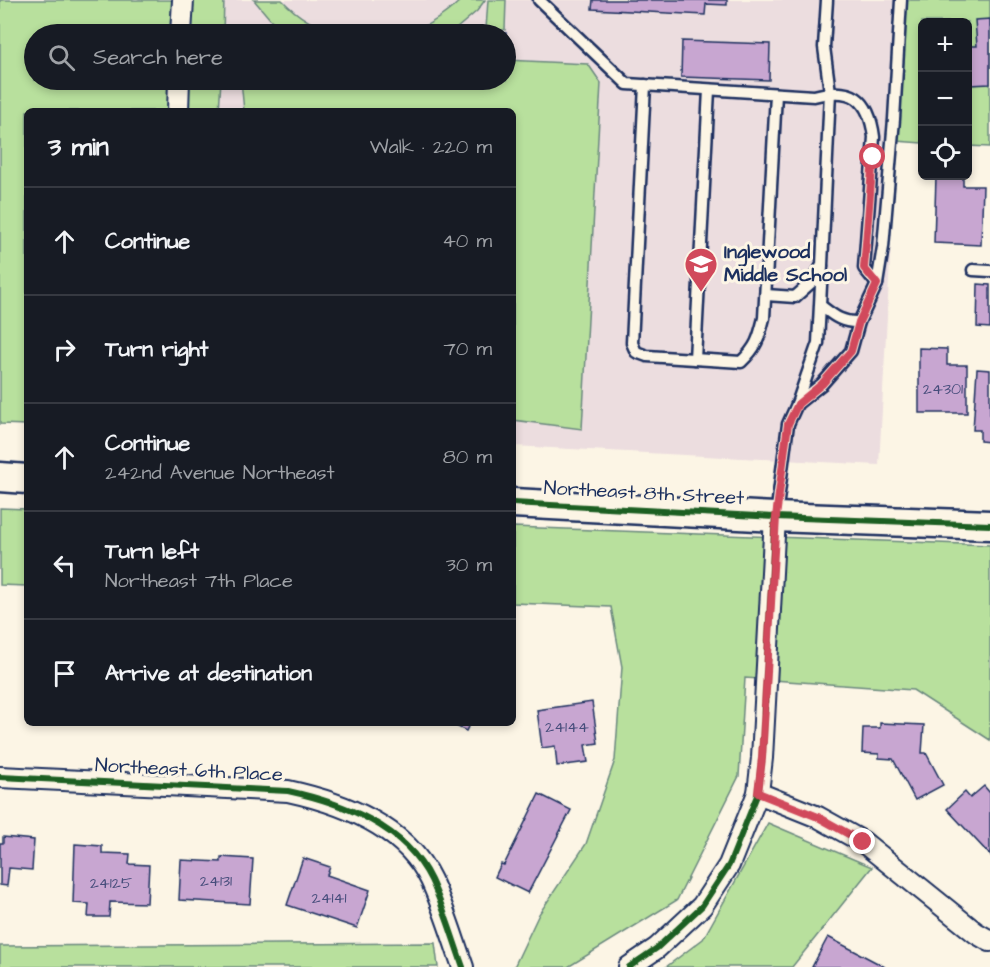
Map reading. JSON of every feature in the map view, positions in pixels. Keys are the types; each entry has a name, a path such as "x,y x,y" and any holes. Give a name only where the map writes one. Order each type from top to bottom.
{"street":[{"path":"182,24 183,0"},
{"path":"178,108 179,90"},
{"path":"0,477 24,479"},
{"name":"Northeast 8th Street","path":"516,503 776,517 990,525"},
{"path":"629,967 657,948 702,906 729,865 758,793 776,517"},
{"name":"Northeast 6th Place","path":"0,777 288,791 321,798 380,825 402,840 431,880 463,967"},
{"path":"758,793 818,817 863,842 976,933 990,941"}],"lane":[{"path":"539,0 627,84 814,96 845,92 856,97 872,123 873,157 864,268 877,284"},
{"path":"776,517 788,424 798,404 818,343 831,92 824,47 827,0"},
{"path":"798,404 822,384 851,351 859,322 877,284 883,247 894,131 901,0"},
{"path":"645,86 632,343 636,352 647,356 741,362 753,351 764,318 776,94"},
{"path":"695,359 709,90"},
{"path":"766,296 795,297 813,281 822,264"},
{"path":"973,270 990,271"},
{"path":"821,306 838,319 849,323 859,322"}],"shaded area":[{"name":"Inglewood Middle School","path":"224,0 904,0 879,465 516,446 516,108 219,108 220,90 516,90 516,24 223,24"}],"green space":[{"path":"0,0 224,0 223,24 24,24 24,90 220,90 219,108 24,108 24,425 0,424"},
{"path":"254,0 282,0 314,24 276,24"},
{"path":"461,0 485,0 477,11 462,24 429,24"},
{"path":"488,0 506,0 505,24 486,24"},
{"path":"904,0 990,0 990,147 972,146 972,18 918,18 918,143 896,141"},
{"path":"516,60 588,64 601,83 582,429 516,420 516,108 244,108 242,90 516,90"},
{"path":"0,508 24,509 24,586 0,585"},
{"path":"516,527 990,545 990,740 913,690 745,678 739,776 677,900 568,967 514,967 539,914 586,844 615,760 622,667 611,607 516,603"},
{"path":"768,823 872,867 792,967 666,967 703,939"},
{"path":"435,943 438,967 0,967 0,946"}],"building":[{"path":"593,0 727,0 727,5 706,4 705,15 592,9"},
{"path":"990,19 990,84 972,85 972,46 977,46 975,20"},
{"path":"682,41 770,44 769,80 681,77"},
{"path":"936,180 963,180 963,186 983,186 981,245 934,243"},
{"path":"978,284 990,285 990,328 977,327"},
{"path":"919,348 947,349 947,365 967,365 967,413 919,413"},
{"path":"977,369 990,370 990,442 980,441 980,430 973,430"},
{"path":"592,702 598,743 585,745 588,762 557,766 555,746 542,748 537,710"},
{"path":"880,723 924,725 922,753 926,753 943,785 915,800 893,759 879,758 879,754 862,753 863,728 880,728"},
{"path":"456,726 468,726 466,731"},
{"path":"984,786 990,793 990,855 947,809 965,792 970,798"},
{"path":"539,794 571,810 528,893 495,877 501,864 504,865"},
{"path":"3,837 34,840 32,870 9,868 7,886 0,885 0,843 3,843"},
{"path":"75,844 102,846 102,853 130,854 129,864 149,865 147,903 110,902 109,917 88,917 89,904 73,903"},
{"path":"221,857 253,859 250,904 179,900 181,860 221,862"},
{"path":"303,858 330,867 327,875 370,890 357,928 287,905"},
{"path":"828,937 885,967 812,967"}],"cycle path":[{"path":"516,503 775,517 990,525"},
{"path":"629,967 657,948 702,906 729,865 758,793 762,758 775,517"},
{"path":"0,777 288,791 351,810 389,831 420,861 436,891 463,967"}],"place":[{"name":"Inglewood Middle School","path":"701,293"}],"route":[{"path":"863,842 818,817 758,793 776,517 788,424 798,404 822,384 851,351 859,322 877,284 864,268 873,157"}]}
